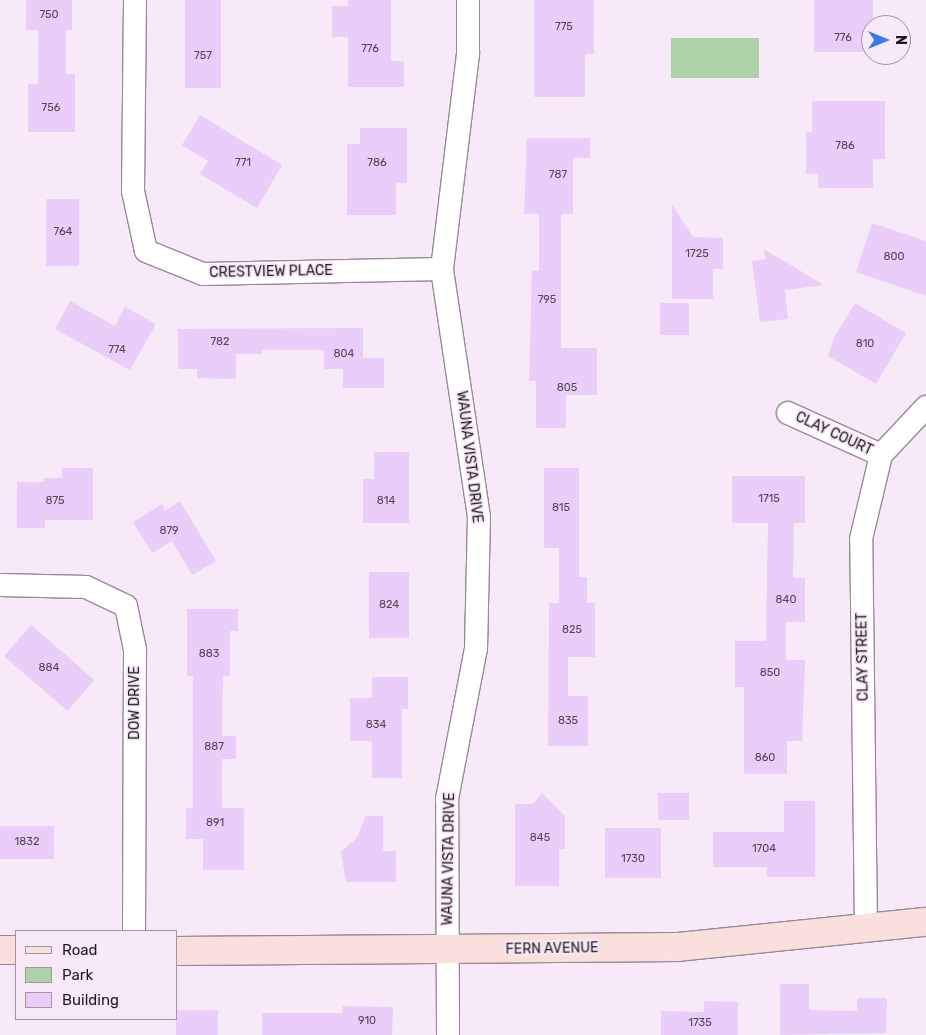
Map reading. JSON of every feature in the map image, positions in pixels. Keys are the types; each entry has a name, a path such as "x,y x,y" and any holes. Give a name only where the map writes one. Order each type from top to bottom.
{"main road":[{"name":"FERN AVENUE","path":"178,951 447,951 678,947 926,922"},
{"path":"0,950 15,950"}],"street":[{"name":"CRESTVIEW PLACE","path":"135,0 133,191 146,251 203,274 442,268"},
{"name":"WAUNA VISTA DRIVE","path":"448,1035 447,799 476,649 479,517 442,268 468,53 468,0"},
{"path":"880,455 926,407"},
{"name":"CLAY COURT","path":"788,413 880,455"},
{"name":"CLAY STREET","path":"866,928 861,540 880,455"},
{"name":"DOW DRIVE","path":"0,585 86,587 126,606 135,650 134,930"}],"green space":[{"path":"671,38 759,38 759,78 671,78"}],"building":[{"path":"26,0 72,0 72,30 66,30 66,74 75,74 75,132 28,132 28,84 38,84 38,30 26,30"},
{"path":"185,0 221,0 221,88 185,88"},
{"path":"348,0 391,0 391,61 404,61 404,87 348,87 348,37 332,37 332,6 348,6"},
{"path":"534,0 594,0 594,54 585,54 585,97 534,97"},
{"path":"814,0 873,0 873,15 861,15 861,52 814,52"},
{"path":"812,101 885,101 885,159 873,159 873,188 818,188 818,174 806,174 806,132 812,132"},
{"path":"200,115 282,165 257,208 200,174 208,161 182,145"},
{"path":"360,128 407,128 407,183 396,183 396,215 347,215 347,144 360,144"},
{"path":"527,138 590,138 590,158 573,158 573,214 561,214 561,348 597,348 597,395 566,395 566,428 536,428 536,381 529,381 532,271 539,271 539,214 524,214"},
{"path":"46,199 79,199 79,266 46,266"},
{"path":"672,205 693,237 723,238 723,269 713,269 713,299 672,299"},
{"path":"872,223 926,241 926,296 856,272"},
{"path":"764,249 824,285 785,290 788,319 760,322 752,261 765,259"},
{"path":"70,301 115,326 125,307 156,324 130,370 55,329"},
{"path":"660,303 689,303 689,335 660,335"},
{"path":"855,303 906,333 876,384 828,356 834,338"},
{"path":"363,328 363,358 384,358 384,388 343,388 343,369 324,369 324,350 262,350 262,354 236,354 236,379 197,378 197,369 178,369 178,329"},
{"path":"374,452 409,452 409,523 363,523 363,479 374,479"},
{"path":"62,468 93,468 93,520 45,520 45,528 17,528 17,482 44,482 44,478 62,478"},
{"path":"544,468 579,468 579,577 587,577 587,603 595,603 595,657 568,657 568,696 588,696 588,746 548,746 549,603 559,603 559,548 544,548"},
{"path":"732,476 805,476 805,523 794,523 793,578 805,578 805,622 786,622 786,660 805,660 802,741 787,741 787,774 744,774 744,687 735,687 735,641 766,641 768,523 732,523"},
{"path":"180,501 216,561 192,575 172,541 152,553 133,522 162,504 165,511"},
{"path":"369,572 409,572 409,638 369,638"},
{"path":"187,609 238,609 238,631 230,631 230,676 223,676 222,736 236,736 236,759 222,759 222,808 244,808 244,870 203,870 203,839 186,839 186,808 193,808 193,676 187,676"},
{"path":"31,625 94,680 67,711 4,656"},
{"path":"372,677 408,677 408,709 402,709 402,778 372,778 372,741 350,741 350,698 372,698"},
{"path":"542,793 565,816 565,849 559,849 559,886 515,886 515,804 533,804"},
{"path":"658,793 689,793 689,820 658,820"},
{"path":"784,801 815,801 815,877 767,877 767,867 713,867 713,832 784,832"},
{"path":"366,816 383,816 383,851 396,851 396,882 346,882 341,851 356,839"},
{"path":"0,826 54,826 54,859 0,859"},
{"path":"605,828 661,828 661,878 605,878"},
{"path":"780,984 809,984 809,1010 857,1011 857,998 887,998 886,1033 780,1035"},
{"path":"704,1001 738,1002 738,1035 661,1035 661,1011 704,1012"},
{"path":"343,1006 393,1007 392,1035 262,1035 262,1013 342,1013"},
{"path":"178,1010 218,1010 218,1035 176,1035"}]}
